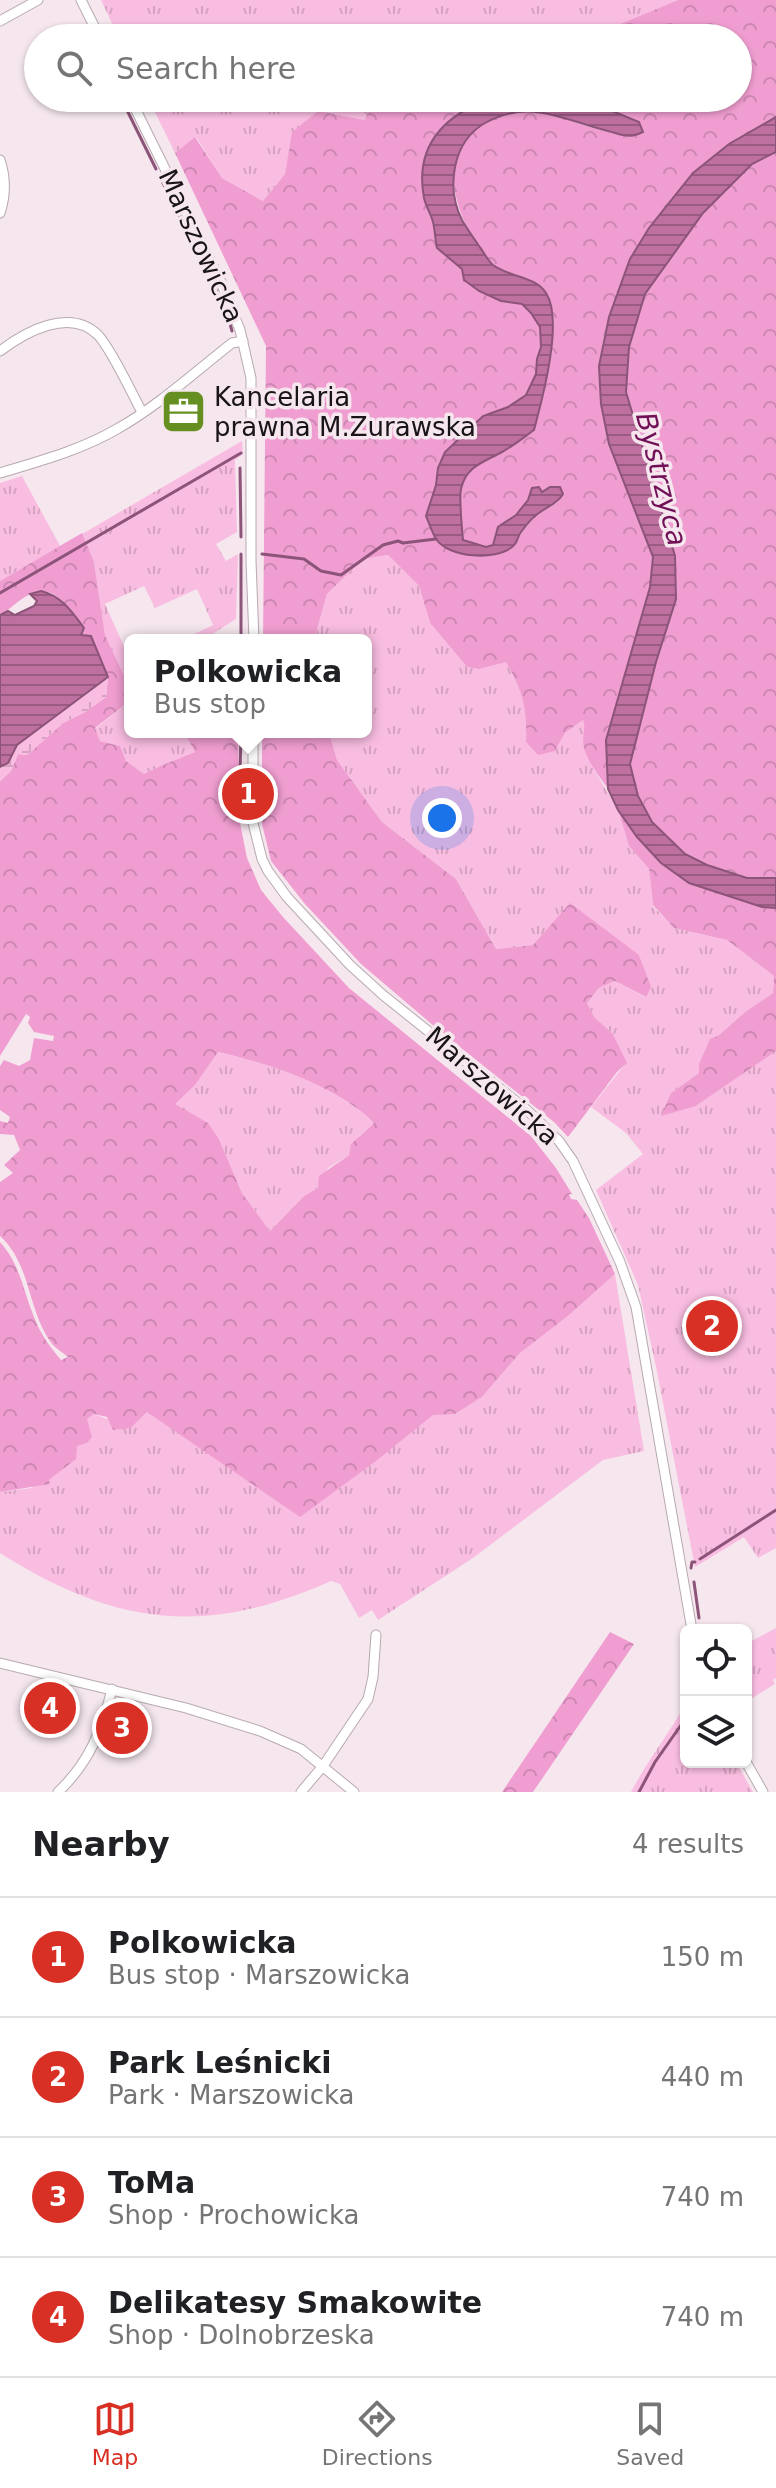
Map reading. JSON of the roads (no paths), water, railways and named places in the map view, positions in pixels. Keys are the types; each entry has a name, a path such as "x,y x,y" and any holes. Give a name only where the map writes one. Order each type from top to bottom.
{"street":[{"path":"0,21 38,0"},
{"path":"81,0 93,24"},
{"name":"Marszowicka","path":"137,112 221,282 243,341 251,378 254,634"},
{"path":"0,160 4,170 5,197 0,213"},
{"path":"0,351 25,335 55,323 89,327 100,337 142,412"},
{"path":"0,473 52,457 120,428 232,343 243,341"},
{"name":"Marszowicka","path":"253,738 253,823 262,859 277,885 356,971 528,1111 553,1134 573,1161 620,1262 636,1307 691,1624"},
{"path":"301,1792 323,1766 370,1695 376,1635"},
{"path":"0,1663 112,1689 260,1731 291,1744 354,1792"},
{"path":"58,1792 92,1749 104,1721 112,1689"},
{"path":"749,1768 763,1792"}],"waterway":[{"path":"128,112 156,169"},
{"path":"160,177 211,280"},
{"path":"215,288 232,331"},
{"path":"0,593 241,453"},
{"path":"240,468 241,537"},
{"path":"262,554 304,559 321,571 341,575 383,545 436,539"},
{"path":"241,554 241,634"},
{"path":"240,775 241,738"},
{"path":"700,1559 776,1510"},
{"path":"691,1568 692,1562 695,1562"},
{"path":"694,1582 699,1618"},
{"path":"639,1792 680,1727"}],"place":[{"name":"Kancelaria prawna M.Zurawska","path":"183,412"},
{"name":"Polkowicka","path":"248,794"},
{"name":"Park Leśnicki","path":"712,1326"},
{"name":"Delikatesy Smakowite","path":"50,1708"},
{"name":"ToMa","path":"122,1728"}],"water label":[{"name":"Bystrzyca","path":"662,479"}]}
